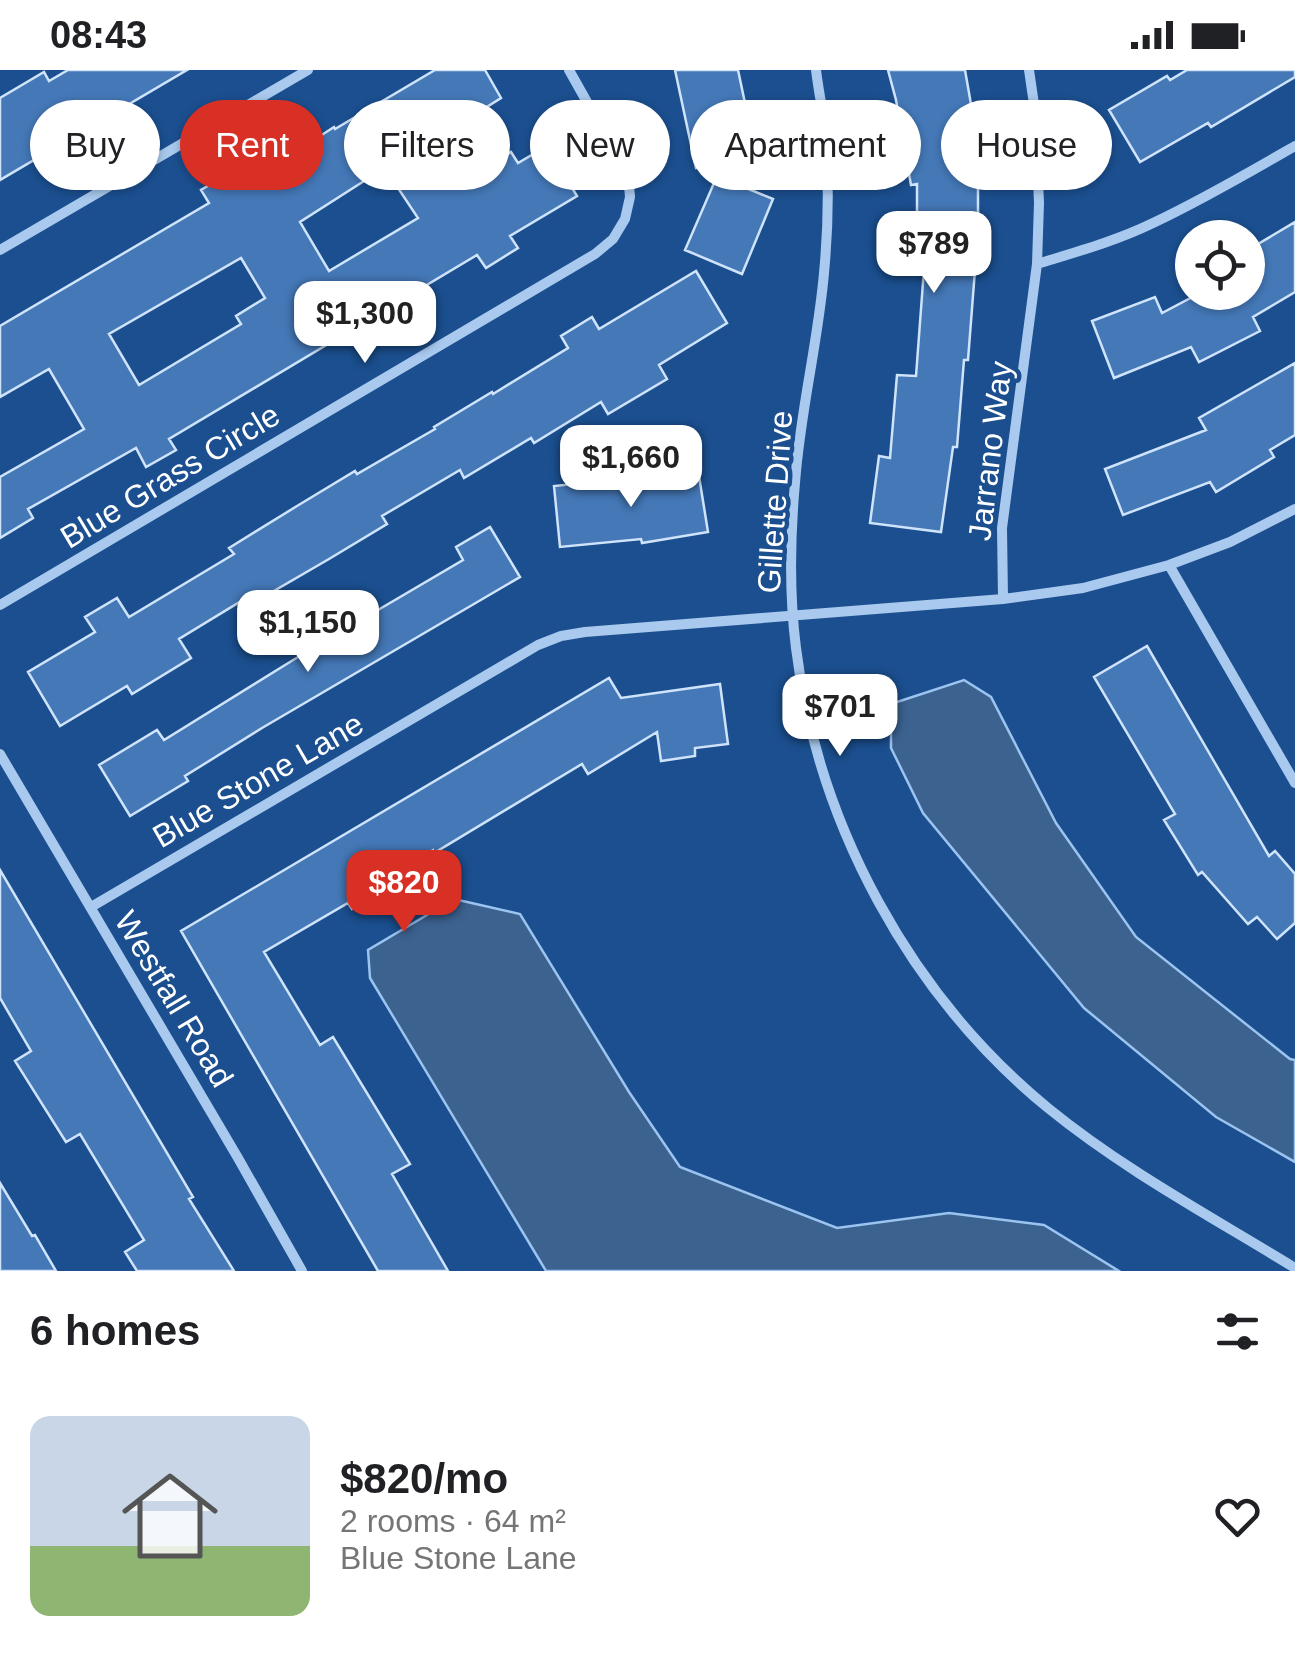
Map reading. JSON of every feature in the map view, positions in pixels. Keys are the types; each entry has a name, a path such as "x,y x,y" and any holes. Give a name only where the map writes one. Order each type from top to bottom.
{"street":[{"path":"0,250 308,70"},
{"name":"Blue Grass Circle","path":"0,605 596,254 613,239 625,220 630,198 628,175 569,70"},
{"name":"Gillette Drive","path":"816,70 826,143 828,224 795,478 790,560 804,696 824,774 853,851 890,924 920,969 1008,1072 1114,1158 1295,1268"},
{"name":"Jarrano Way","path":"1003,599 1002,528 1037,264 1035,111 1029,70"},
{"path":"1037,264 1150,224 1295,146"},
{"name":"Blue Stone Lane","path":"91,908 538,645 561,636 1003,599 1083,588 1169,565 1230,542 1295,509"},
{"path":"1169,565 1295,783"},
{"name":"Westfall Road","path":"0,754 302,1271"}],"water":[{"path":"964,680 991,697 1056,823 1136,937 1295,1060 1295,1162 1216,1117 1084,1008 923,813 891,748 894,703"},
{"path":"454,899 520,914 629,1092 680,1167 837,1228 949,1213 1044,1225 1119,1271 546,1271 370,978 368,950"}],"building":[{"path":"68,70 187,70 136,100 30,100 30,162 0,180 0,98 44,72 49,81"},
{"path":"435,70 485,70 501,98 384,100"},
{"path":"675,70 738,70 744,100 690,100 690,140"},
{"path":"888,70 965,70 970,100 941,100 941,190 978,190 978,270 968,360 964,360 957,447 953,447 941,532 870,523 879,456 890,458 897,375 916,376 924,269 917,269 921,100 896,100"},
{"path":"1187,70 1295,70 1295,77 1211,127 1208,123 1140,162 1112,115 1112,108 1167,76 1170,80"},
{"path":"344,124 344,190 350,190 300,222 329,271 418,218 399,190 510,190 511,152 518,163 530,156 530,190 573,190 577,196 510,236 518,248 486,268 477,255 169,439 176,450 146,467 136,448 28,509 33,518 0,538 0,477 84,429 49,369 0,397 0,326 209,203 201,190 324,190 324,134","holes":["241,258 265,298 236,316 241,324 139,385 109,334"]},
{"path":"711,190 751,190 773,199 742,274 685,250"},
{"path":"1295,222 1295,292 1265,310 1265,240"},
{"path":"696,271 727,323 659,365 667,379 608,414 601,402 534,443 531,438 464,478 460,470 382,516 387,524 329,559 260,599 256,592 179,639 191,658 132,694 127,686 60,726 28,672 95,632 85,617 117,598 129,617 234,554 229,548 297,506 568,348 561,336 592,317 599,329"},
{"path":"1155,297 1162,313 1175,306 1175,310 1265,310 1253,317 1260,331 1199,362 1191,347 1114,378 1092,321"},
{"path":"1295,363 1295,435 1270,450 1274,457 1216,492 1210,482 1123,515 1105,469 1206,430 1199,418"},
{"path":"698,470 708,532 642,543 641,539 560,547 554,486 622,479 623,483"},
{"path":"490,527 520,577 262,728 185,776 188,781 130,816 99,765 157,730 164,740 463,560 456,547"},
{"path":"1147,646 1269,856 1275,851 1295,874 1295,923 1277,939 1257,917 1248,924 1202,872 1198,875 1164,820 1175,814 1094,677"},
{"path":"609,678 621,698 720,684 728,744 695,748 695,756 661,761 657,732 588,774 582,764 381,881 386,888 352,909 348,903 264,952 320,1045 333,1037 410,1164 392,1174 448,1271 378,1271 181,931"},
{"path":"0,870 234,1271 137,1271 125,1252 144,1240 80,1134 66,1142 15,1061 31,1051 0,998"},
{"path":"0,1183 32,1236 35,1235 56,1271 0,1271"}]}
